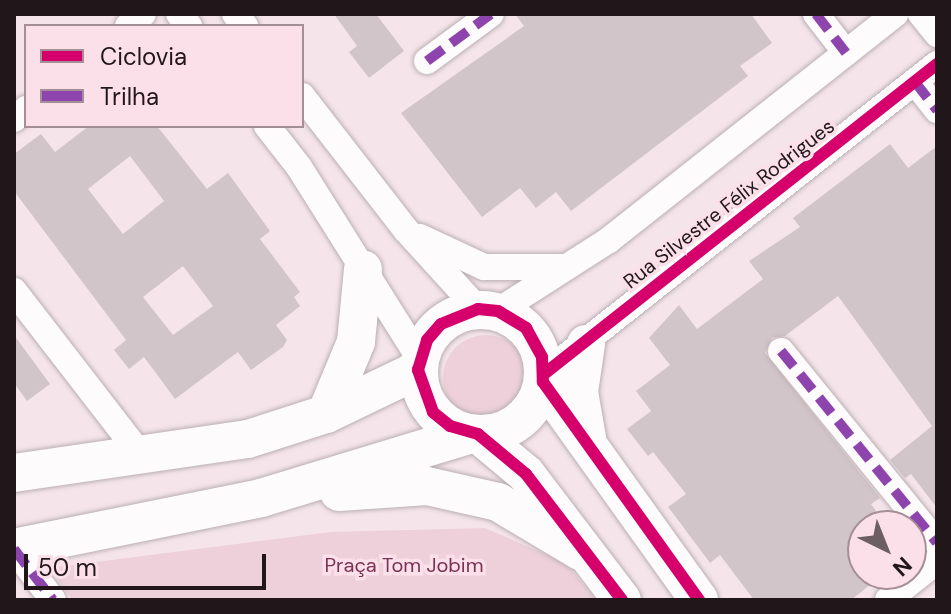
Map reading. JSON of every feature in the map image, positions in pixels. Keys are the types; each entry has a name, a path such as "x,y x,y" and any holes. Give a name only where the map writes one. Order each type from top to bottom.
{"street":[{"path":"427,61 491,14"},
{"path":"816,14 846,53"},
{"path":"14,473 143,458 248,439 326,414 419,364 441,324 488,310 609,240 895,14"},
{"path":"921,14 937,34"},
{"name":"Rua Silvestre Félix Rodrigues","path":"543,378 937,64"},
{"path":"915,82 937,110"},
{"path":"304,99 406,230 488,310 513,318 537,342 543,378 590,453 699,600"},
{"path":"268,128 363,269 419,364 433,412 475,434 526,474 580,551 622,600"},
{"path":"406,230 484,267 566,267"},
{"path":"326,414 356,342 363,269"},
{"path":"14,291 143,458"},
{"path":"586,344 579,392 590,453"},
{"path":"781,351 937,543"},
{"path":"53,600 14,548 261,498 513,425 527,414 543,378"},
{"path":"261,498 427,486 498,502 580,551"},
{"path":"888,600 937,561"}],"green space":[{"path":"486,335 510,342 522,354 529,378 522,402 510,414 486,421 462,414 450,402 443,378 450,354 462,342"},
{"name":"Praça Tom Jobim","path":"485,528 566,563 596,600 73,600 49,568 331,532"}],"building":[{"path":"334,14 376,14 404,51 369,78 349,52 357,46"},
{"path":"515,14 751,14 772,43 740,66 748,76 571,211 556,192 536,208 520,188 482,217 401,113 524,26"},
{"path":"86,128 159,128 207,189 228,173 270,231 260,239 300,292 294,297 300,306 276,325 287,340 283,347 251,370 238,352 175,399 144,357 129,369 114,350 126,340 14,191 14,154 41,134 55,152","holes":["130,156 164,201 123,234 88,189","183,266 213,306 173,335 143,297"]},
{"path":"890,144 908,168 937,146 937,508 911,474 905,478 890,460 932,426 838,296 785,336 772,338 765,353 880,498 871,504 875,510 847,510 847,590 864,590 851,600 754,600 720,555 710,563 668,507 686,494 653,452 648,456 627,429 651,411 636,391 670,365 649,338 679,305 697,329 763,279 749,261 800,227 793,218"},
{"path":"14,335 50,384 27,401 14,383"}],"marked path":[{"path":"427,61 491,14"},
{"path":"816,14 846,53"},
{"path":"915,82 937,110"},
{"path":"781,351 937,543"},
{"path":"14,549 53,600"}],"cycle path":[{"path":"544,374 937,64"},
{"path":"622,600 526,474 478,434 450,426 433,412 418,370 427,340 441,324 478,309 498,311 526,328 542,357 543,382 699,600"}]}
